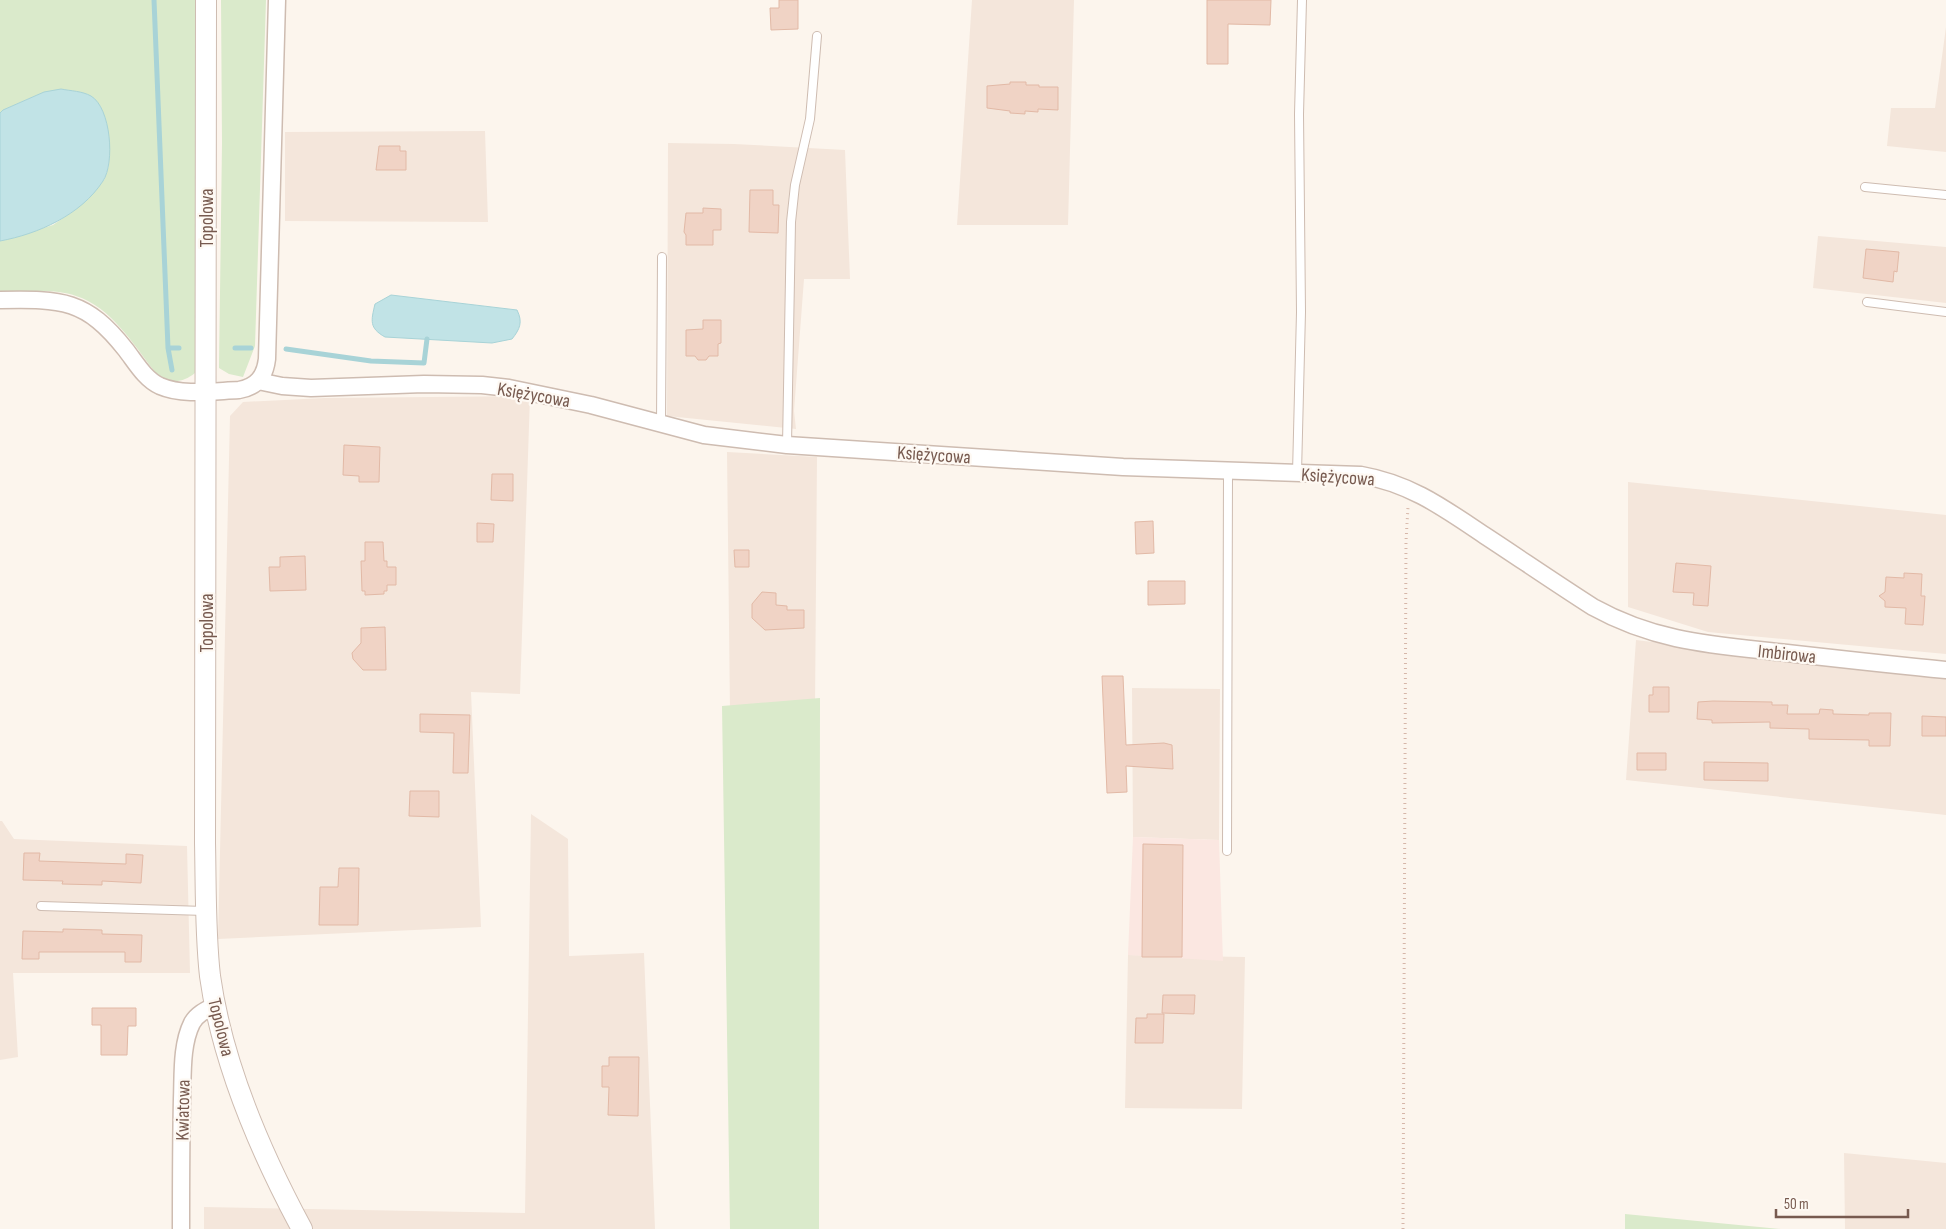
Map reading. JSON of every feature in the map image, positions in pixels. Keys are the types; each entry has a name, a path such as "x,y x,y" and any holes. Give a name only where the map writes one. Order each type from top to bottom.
{"street":[{"name":"Topolowa","path":"206,0 207,911 209,967 216,1005 233,1070 245,1104 274,1173 302,1229"},
{"path":"258,382 266,368 267,359 277,0"},
{"name":"Księżycowa","path":"0,300 36,299 53,301 81,309 98,318 110,330 146,376 157,384 179,391 247,389 258,382 311,388 397,384 482,385 509,388 591,405 704,435 787,445 1123,467 1361,475 1390,481 1412,490 1455,516 1593,607 1629,625"},
{"name":"Imbirowa","path":"1629,625 1658,635 1693,642 1946,670"},
{"name":"Kwiatowa","path":"181,1229 182,1109 185,1048 193,1022 202,1012 216,1005"}],"lane":[{"path":"1297,473 1301,312 1299,114 1302,0"},
{"path":"787,445 791,222 795,185 810,119 817,36"},
{"path":"1865,188 1946,195"},
{"path":"662,257 662,425"},
{"path":"1867,302 1946,312"},
{"path":"1227,851 1228,472"},
{"path":"41,906 207,911"}],"path":[{"path":"1403,1229 1406,541 1408,504 1412,490"}],"shaded area":[{"path":"972,0 1074,0 1068,225 957,225"},
{"path":"1946,27 1946,152 1887,146 1891,108 1935,108"},
{"path":"485,131 488,222 285,221 285,132"},
{"path":"668,143 734,144 845,150 850,279 804,279 794,411 796,429 667,416"},
{"path":"1818,236 1946,247 1946,303 1813,288"},
{"path":"530,396 520,694 471,692 481,927 218,939 230,416 243,402 325,398"},
{"path":"727,452 817,457 815,709 730,711"},
{"path":"1628,482 1946,515 1946,654 1708,632 1628,607"},
{"path":"1636,640 1946,678 1946,815 1626,780"},
{"path":"1132,688 1220,689 1219,840 1133,837"},
{"path":"531,814 568,839 569,956 644,953 655,1229 204,1229 204,1207 525,1213"},
{"path":"0,821 2,821 14,839 187,846 190,973 13,973 18,1057 0,1060"},
{"path":"1133,837 1219,840 1223,961 1128,955"},
{"path":"1128,955 1245,957 1242,1109 1125,1108"},
{"path":"1844,1153 1946,1163 1946,1229 1845,1229"}],"green space":[{"path":"0,0 196,0 198,362 195,373 190,377 175,381 160,376 111,317 89,301 58,292 0,293 0,241 53,225 76,209 104,180 109,165 109,144 78,92 48,92 0,113"},
{"path":"221,0 266,0 255,346 243,377 229,374 219,368 222,143"},
{"path":"820,698 819,1229 730,1229 722,706"},
{"path":"1625,1214 1781,1229 1625,1229"}],"water":[{"path":"61,89 88,94 98,102 107,123 109,136 110,149 107,173 94,193 71,213 43,228 0,241 0,113 44,92"},
{"path":"391,295 517,310 520,325 512,339 492,343 385,337 372,324 373,315 375,304"}],"building":[{"path":"779,0 798,0 798,29 771,30 770,8 779,8"},
{"path":"1207,0 1271,0 1270,25 1228,24 1228,64 1207,64"},
{"path":"1010,82 1026,82 1026,85 1039,85 1039,87 1058,87 1058,110 1038,109 1038,112 1025,111 1025,114 987,108 987,86 1010,84"},
{"path":"379,146 400,146 400,151 406,151 406,170 376,170"},
{"path":"750,190 773,190 773,205 779,205 778,233 749,232"},
{"path":"703,208 721,209 721,230 713,230 713,245 686,245 686,235 684,232 686,213 703,213"},
{"path":"1866,249 1899,252 1897,272 1894,271 1893,282 1863,278"},
{"path":"703,320 721,320 721,343 718,344 718,356 709,356 706,360 698,360 695,356 686,356 686,330 703,329"},
{"path":"344,445 380,447 379,482 359,482 359,476 343,475"},
{"path":"492,474 513,474 513,501 491,500"},
{"path":"1153,521 1154,553 1136,554 1135,522"},
{"path":"477,523 494,524 493,542 477,542"},
{"path":"365,542 383,542 384,561 387,561 387,567 396,567 396,585 387,585 387,591 384,591 384,594 365,595 365,591 362,591 361,561 365,561"},
{"path":"734,550 749,550 749,567 735,567"},
{"path":"305,556 306,590 270,591 269,567 280,567 280,557"},
{"path":"1676,563 1711,566 1708,606 1693,605 1694,593 1673,592"},
{"path":"1904,573 1922,574 1921,596 1925,596 1923,625 1905,624 1906,608 1885,607 1885,601 1879,596 1885,592 1886,577 1904,578"},
{"path":"1148,581 1185,581 1185,604 1148,605"},
{"path":"762,592 776,593 776,605 787,606 787,610 804,610 804,628 765,630 752,618 752,604"},
{"path":"385,627 386,670 363,670 353,659 352,653 361,643 361,628"},
{"path":"1102,676 1123,676 1126,745 1164,743 1172,745 1173,769 1126,766 1127,792 1107,793"},
{"path":"1653,687 1669,687 1669,712 1649,712 1649,695 1653,695"},
{"path":"1698,702 1772,702 1772,705 1788,705 1787,714 1819,714 1820,709 1833,710 1833,714 1869,715 1869,713 1891,713 1890,746 1869,746 1869,740 1809,739 1809,729 1770,728 1770,722 1712,723 1712,720 1697,719"},
{"path":"420,714 470,715 468,773 453,773 454,733 420,732"},
{"path":"1922,716 1946,717 1946,736 1922,736"},
{"path":"1637,753 1666,753 1666,770 1637,770"},
{"path":"1704,762 1768,763 1768,781 1704,780"},
{"path":"410,791 439,791 439,817 409,816"},
{"path":"1143,844 1183,845 1182,957 1142,957"},
{"path":"24,853 40,853 39,861 126,864 126,854 143,855 141,883 102,881 102,885 62,884 63,881 23,880"},
{"path":"339,868 359,868 358,925 319,925 320,887 338,887"},
{"path":"63,929 102,930 102,934 142,935 141,962 125,962 125,952 39,952 39,959 22,959 23,931 63,932"},
{"path":"1163,995 1195,995 1194,1014 1162,1013"},
{"path":"92,1008 136,1008 136,1026 128,1026 127,1055 101,1055 101,1025 92,1025"},
{"path":"1147,1014 1164,1014 1163,1043 1135,1043 1136,1018 1147,1018"},
{"path":"609,1057 639,1057 638,1116 608,1115 609,1087 602,1087 602,1066 609,1066"}],"waterway":[{"path":"154,0 168,348 172,370"},
{"path":"286,349 371,361 424,363 427,339"},
{"path":"168,348 179,348"},
{"path":"235,348 251,348"}]}
